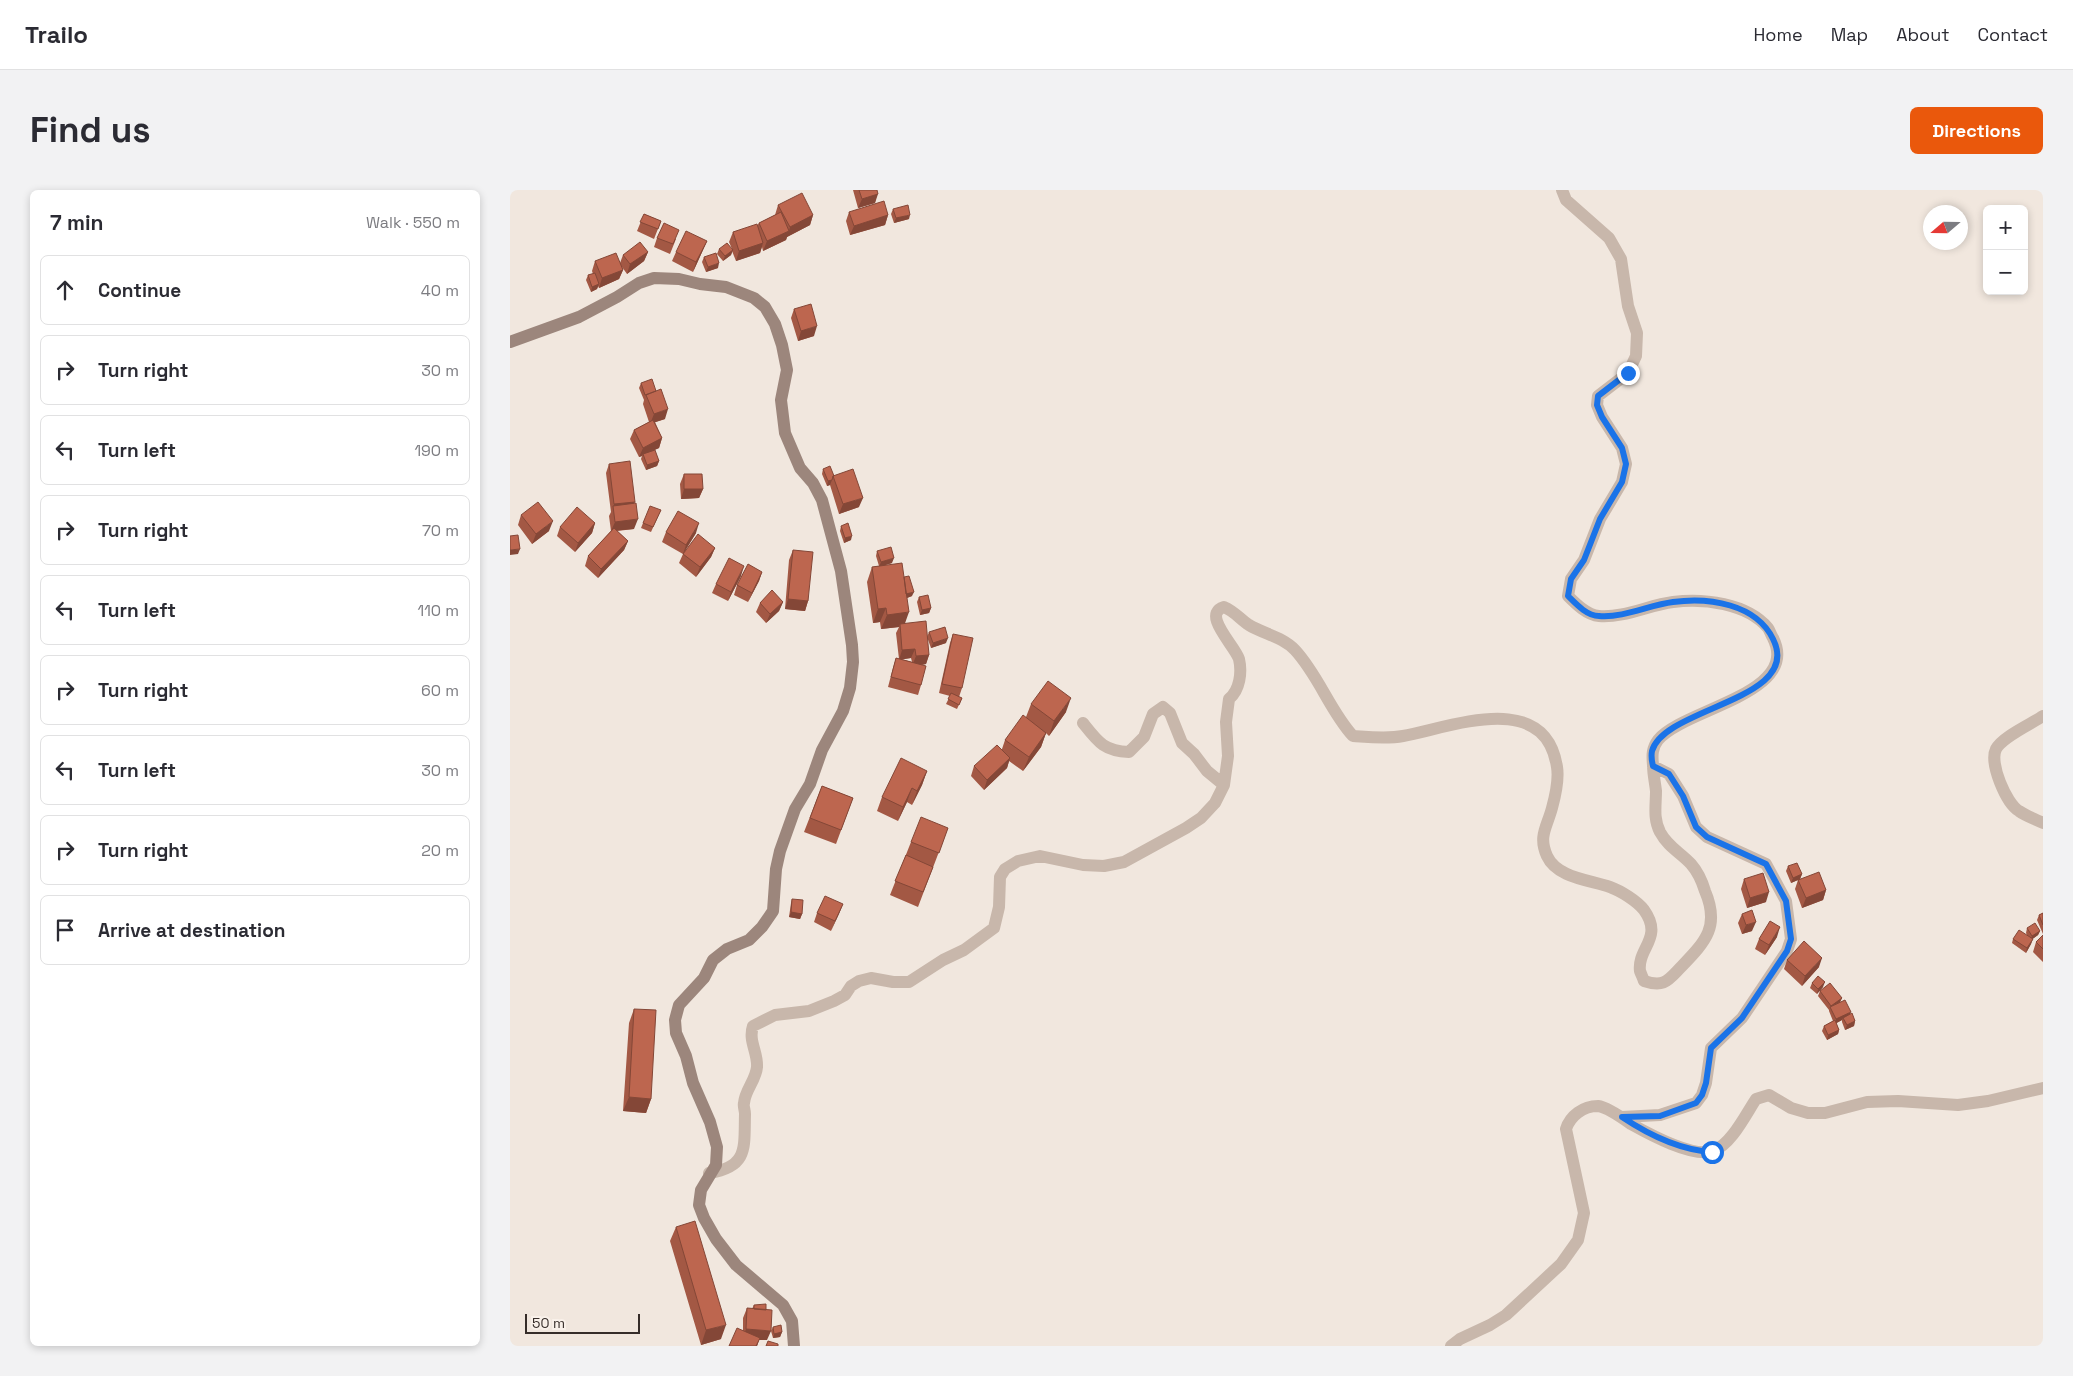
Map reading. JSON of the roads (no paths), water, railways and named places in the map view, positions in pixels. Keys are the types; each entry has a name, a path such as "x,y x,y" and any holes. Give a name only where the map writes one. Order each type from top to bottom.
{"street":[{"path":"709,1174 722,1171 736,1162 744,1150 744,1102 757,1067 751,1041 753,1026 775,1015 809,1011 834,1002 845,995 851,986 859,981 871,978 893,982 909,982 943,960 964,950 994,928 999,906 1000,877 1005,869 1018,861 1040,856 1083,865 1104,866 1124,862 1186,828 1201,818 1215,803 1224,786 1228,756 1226,722 1229,699 1234,695 1240,677 1239,659 1217,622 1216,612 1218,608 1224,606 1232,610 1244,622 1259,631 1279,638 1295,650 1329,699 1343,725 1353,736 1401,736 1495,717 1516,720 1538,729 1552,747 1558,769 1552,810 1545,824 1543,841 1547,857 1557,868 1573,876 1610,887 1626,896 1644,910 1652,926 1649,944 1642,956 1640,970 1644,981 1654,985 1666,983 1686,962 1707,937 1713,922 1710,902 1699,875 1691,863 1678,855 1663,838 1659,829 1655,818 1656,791 1652,752 1658,740 1677,724 1729,702 1763,682 1774,670 1778,654 1777,646 1768,628 1758,620 1742,610 1721,602 1673,602 1618,614 1597,616 1578,606 1568,596 1571,579 1584,560 1600,519 1622,482 1626,464 1622,448 1602,417 1597,405 1598,396 1628,373 1636,356 1637,333 1628,306 1621,259 1609,238 1566,200 1562,190"},
{"path":"510,342 579,316 617,298 639,282 654,278 679,279 700,284 726,286 754,298 765,307 775,324 782,345 787,370 781,400 785,433 792,454 800,468 813,483 822,500 841,571 852,645 853,662 850,688 843,711 822,750 810,784 795,809 780,851 776,868 773,911 762,927 749,940 727,949 713,960 704,978 679,1005 675,1020 676,1033 686,1056 693,1083 710,1122 717,1147 716,1165 701,1190 699,1205 716,1239 736,1265 783,1305 792,1322 794,1346"},
{"path":"1083,723 1100,744 1114,752 1129,752 1144,737 1153,714 1163,707 1170,714 1182,743 1194,754 1207,771 1224,786"},
{"path":"2043,716 2007,738 1996,748 1994,760 1999,779 2008,800 2018,811 2043,823"},
{"path":"1622,1117 1660,1116 1696,1103 1702,1095 1706,1083 1711,1048 1742,1018 1787,951 1791,939 1786,901 1766,864 1707,837 1696,827 1683,796 1669,774 1653,766"},
{"path":"1452,1346 1460,1339 1490,1325 1506,1314 1560,1264 1578,1240 1584,1213 1566,1129 1568,1121 1578,1111 1598,1106 1622,1117 1660,1139 1693,1151 1712,1152 1724,1145 1756,1099 1762,1096 1768,1095 1791,1108 1808,1113 1825,1112 1867,1102 1898,1101 1958,1105 2043,1088"}]}
